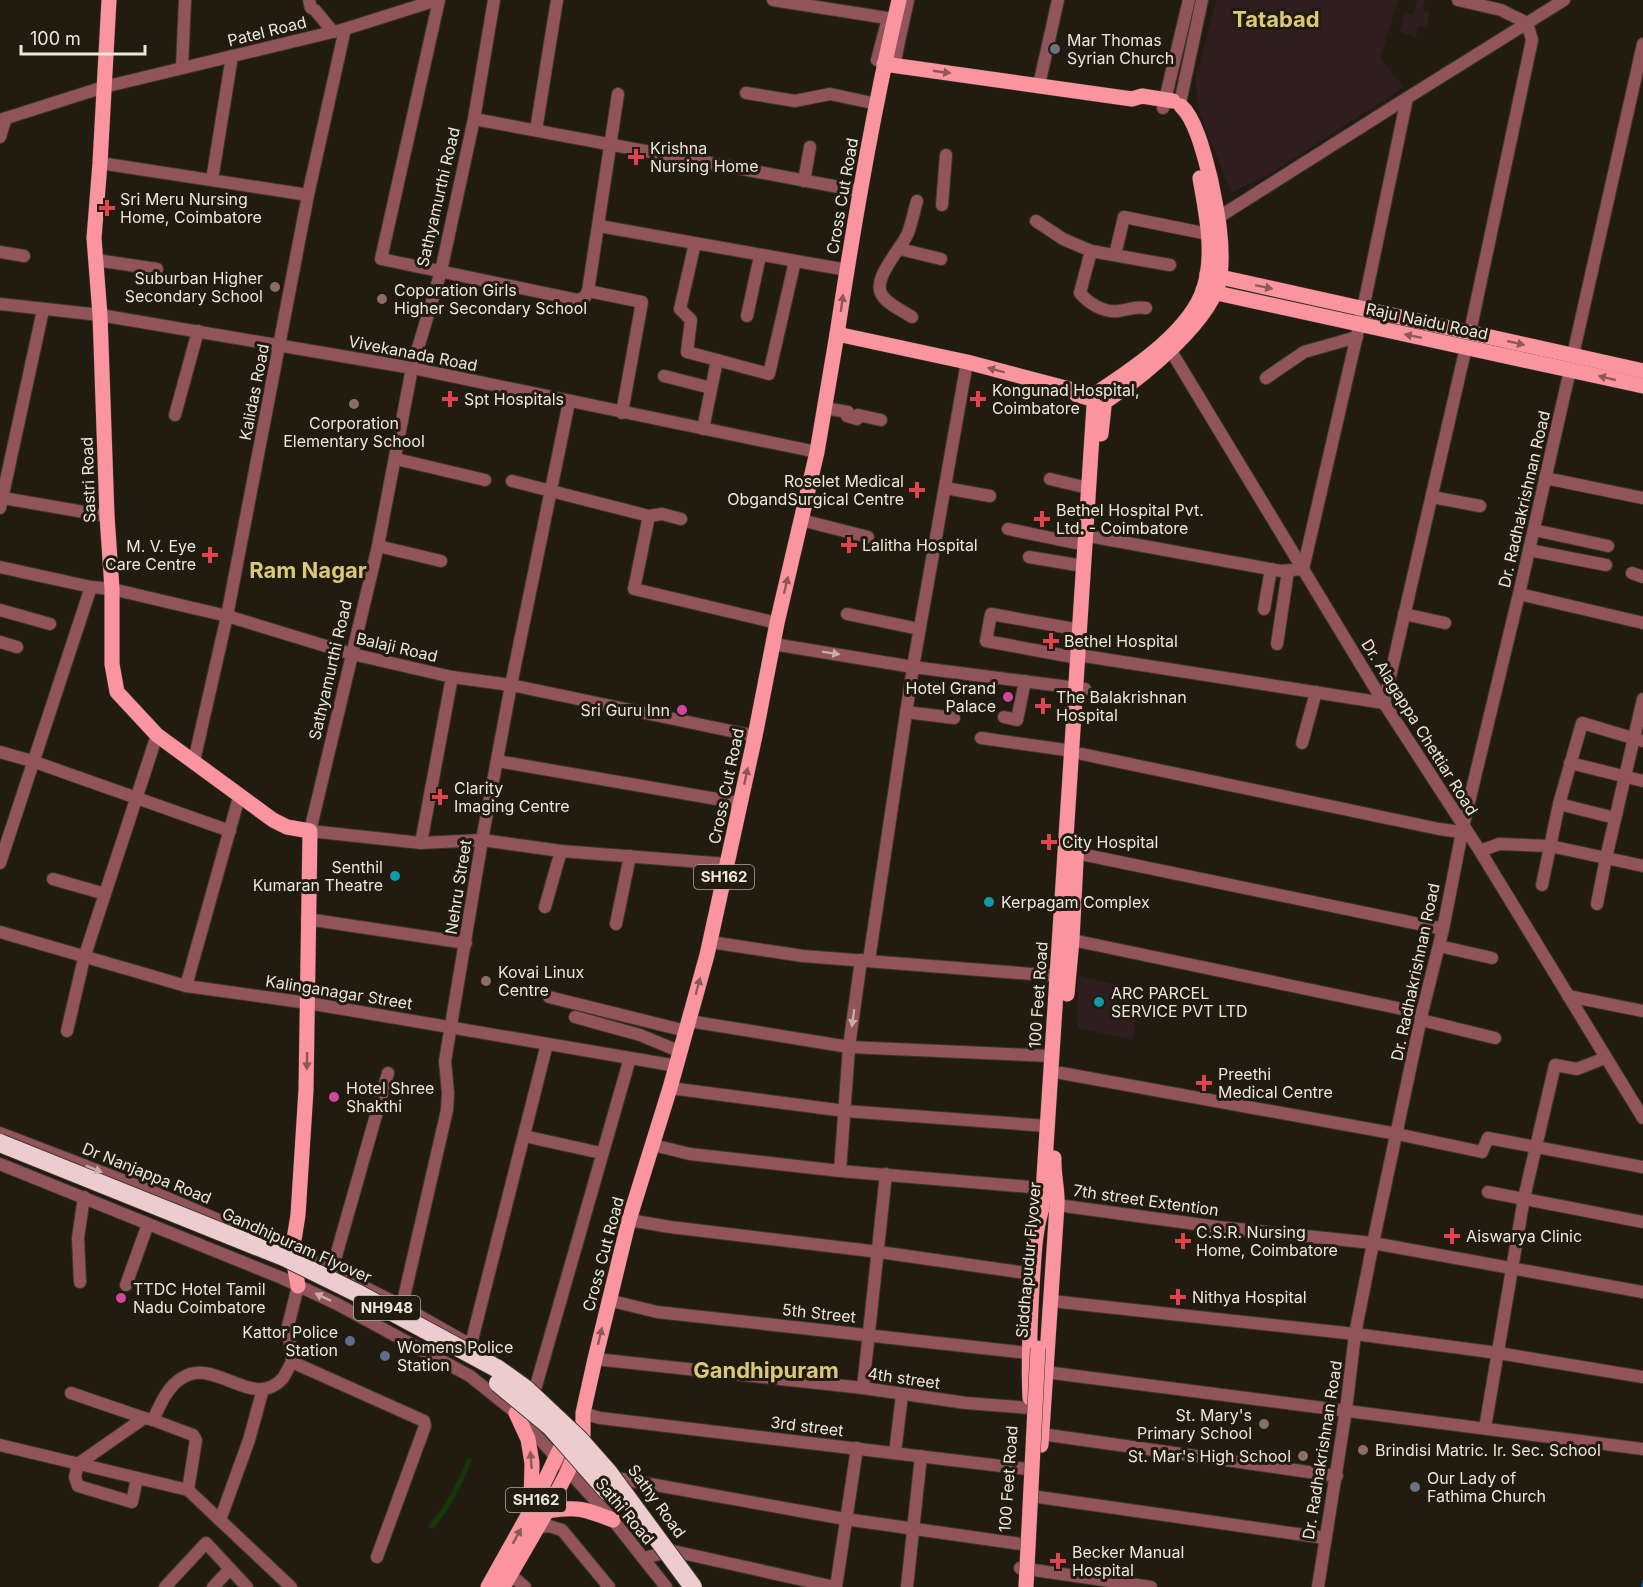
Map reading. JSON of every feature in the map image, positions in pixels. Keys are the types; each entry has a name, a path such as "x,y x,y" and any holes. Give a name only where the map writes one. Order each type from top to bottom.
{"highway":[{"name":"Gandhipuram Flyover","path":"0,1143 313,1271 452,1342 498,1369 526,1389 579,1439 609,1473 693,1587"},
{"name":"Gandhipuram Flyover","path":"0,1153 318,1282 492,1378 551,1427 598,1480 680,1587"}],"main road":[{"name":"Sastri Road","path":"108,0 94,238 100,315 107,516 112,589 112,664 117,692 157,735 239,797 287,827 310,831"},
{"name":"Cross Cut Road","path":"578,1418 629,1220 679,1059 710,942 777,623 817,452 860,191 877,104 889,64 890,39 899,0"},
{"path":"889,64 1132,99 1140,104 1173,105 1190,117 1206,161 1219,217 1206,308 1171,351 1099,399"},
{"path":"1099,399 1160,346 1182,323 1211,283 1208,220 1197,162 1173,105"},
{"name":"Raju Naidu Road","path":"1211,283 1358,331 1468,340"},
{"name":"Raju Naidu Road","path":"1211,283 1363,309 1468,340 1572,363 1643,386"},
{"path":"837,334 967,362 1073,390 1080,386 1099,399"},
{"name":"Raju Naidu Road","path":"1572,363 1643,370"},
{"name":"100 Feet Road","path":"1019,1587 1027,1568 1038,1497 1051,1301 1050,1206 1043,1188 1077,753 1081,688 1080,630 1083,566 1089,541 1088,488 1099,399"},
{"name":"100 Feet Road","path":"1081,657 1099,399"},
{"name":"100 Feet Road","path":"1032,1587 1022,1544 1033,1350 1033,1274 1036,1227 1058,1190 1053,1175 1072,940 1077,753"},
{"name":"Sathyamurthi Road","path":"298,1286 292,1252 298,1215 306,1090 310,831"},
{"name":"Siddhapudur Flyover","path":"1026,1587 1034,1332 1041,1226 1050,1206"},
{"name":"Siddhapudur Flyover","path":"1033,1350 1041,1332 1050,1206"},
{"path":"516,1413 528,1439 531,1455 531,1510"},
{"name":"SH162","path":"507,1581 568,1470 583,1435 578,1418"},
{"name":"SH162","path":"488,1587 578,1418"},
{"path":"547,1511 570,1507 585,1509 613,1520"}],"street":[{"path":"182,68 185,0"},
{"path":"309,0 311,8 339,30"},
{"path":"438,0 381,259 578,300 585,297 599,226 618,94"},
{"name":"Patel Road","path":"3,119 104,87 339,30 438,0"},
{"name":"Sathyamurthi Road","path":"310,831 378,546 412,368 441,272 474,119 494,0"},
{"path":"536,130 556,0"},
{"path":"772,0 887,18"},
{"path":"892,0 877,60 889,64 908,0"},
{"path":"1039,85 1058,0"},
{"path":"1173,105 1189,0"},
{"path":"1188,51 1197,0"},
{"path":"1173,105 1202,0"},
{"path":"1080,630 992,614 986,641 1384,703 1468,340 1532,40 1527,24 1501,10 1458,0"},
{"path":"1219,217 1564,0"},
{"name":"Kalidas Road","path":"194,761 227,616 339,30"},
{"name":"Dr. Radhakrishnan Road","path":"1318,1587 1337,1476 1355,1334 1373,1243 1443,929 1463,827 1534,530 1643,45"},
{"path":"212,180 232,56"},
{"path":"746,93 795,101 830,94 877,104"},
{"path":"1008,529 1271,569 1288,571 1303,569 1363,309 1407,99"},
{"path":"0,136 3,119"},
{"path":"474,119 860,191"},
{"path":"804,181 810,147"},
{"path":"942,205 946,155"},
{"path":"100,163 308,195"},
{"path":"912,317 882,297 880,291 883,271 900,249 909,231 917,201"},
{"path":"1114,255 1124,217 1208,234"},
{"path":"1036,221 1063,239 1092,251 1170,265"},
{"path":"599,226 847,270"},
{"path":"695,243 680,309 691,320 687,352 769,374 795,261"},
{"path":"900,249 941,259"},
{"path":"1092,251 1080,293 1089,303 1115,312 1137,306 1146,308"},
{"path":"0,252 24,256"},
{"path":"747,316 760,256"},
{"path":"96,260 157,269"},
{"path":"588,291 642,302 622,412"},
{"name":"Vivekanada Road","path":"0,304 100,315 412,368 817,452"},
{"path":"43,310 2,503 107,516"},
{"path":"175,415 198,331"},
{"path":"1266,378 1304,352 1358,331"},
{"name":"Dr. Alagappa Chettiar Road","path":"1171,351 1384,703 1480,851 1605,1058 1637,1100 1643,1118"},
{"path":"704,429 717,360"},
{"path":"840,1171 849,1047 967,362"},
{"path":"664,376 711,388"},
{"name":"Nehru Street","path":"402,1306 447,1110 445,1061 482,840 569,402"},
{"path":"824,408 848,412 847,416 857,419 858,415 881,420"},
{"path":"396,459 485,480"},
{"path":"1545,478 1643,498"},
{"path":"1050,479 1088,488"},
{"path":"512,481 649,516 662,514 681,519"},
{"path":"945,488 990,496"},
{"path":"1431,497 1480,506"},
{"path":"649,516 634,589 777,623"},
{"path":"801,520 868,537"},
{"path":"1534,530 1608,546"},
{"path":"378,546 441,561"},
{"path":"1529,550 1606,565"},
{"path":"1029,557 1083,566"},
{"name":"Balaji Road","path":"0,567 91,587 112,589 227,616 352,654 452,677 511,685 755,736"},
{"path":"1264,609 1271,569"},
{"path":"1277,644 1288,571"},
{"path":"0,863 91,587"},
{"path":"1519,594 1643,623"},
{"path":"0,610 51,624"},
{"path":"847,614 920,628"},
{"path":"1404,615 1445,623"},
{"path":"0,642 17,647"},
{"path":"773,644 913,667 1081,688"},
{"path":"422,843 452,677"},
{"path":"1004,717 1017,720 1025,681"},
{"path":"1302,743 1316,692"},
{"path":"1597,904 1615,818 1638,739 1643,701"},
{"path":"906,712 954,718"},
{"path":"1542,885 1559,804 1582,723 1638,739"},
{"path":"67,1031 84,958 157,735"},
{"path":"981,738 1077,753 1439,829 1461,832 1463,827"},
{"path":"0,752 32,761 230,831"},
{"path":"497,761 740,803"},
{"path":"1570,763 1643,782"},
{"path":"186,986 239,797"},
{"path":"1559,804 1615,818"},
{"path":"310,831 422,843 482,840 561,851 727,864"},
{"path":"1480,851 1499,844 1550,846 1643,866"},
{"path":"545,907 561,851"},
{"path":"1076,853 1443,929"},
{"path":"616,924 630,856"},
{"path":"53,879 105,894"},
{"path":"308,919 466,943"},
{"name":"Kalinganagar Street","path":"0,932 186,986 308,1003 630,1058 679,1059"},
{"path":"1072,940 1422,1017 1495,1038"},
{"path":"710,942 803,956 1058,976"},
{"path":"1438,946 1492,958"},
{"path":"1568,996 1643,1011"},
{"path":"549,997 688,1026 849,1047 1052,1056"},
{"path":"575,1017 640,1035 679,1059"},
{"path":"471,1344 547,1044"},
{"path":"536,1386 630,1058"},
{"path":"1485,1428 1524,1198 1555,1065 1576,1069 1605,1058"},
{"path":"332,1270 388,1073"},
{"path":"1061,1073 1397,1134 1482,1152 1488,1138 1643,1167"},
{"path":"670,1088 845,1111 1047,1126"},
{"name":"Dr Nanjappa Road","path":"0,1133 140,1187 332,1270 471,1344 536,1386 578,1418"},
{"path":"524,1136 601,1153"},
{"path":"653,1145 690,1154 840,1171 1043,1188"},
{"path":"0,1164 298,1286 470,1376 516,1413 556,1457"},
{"path":"863,1389 886,1174"},
{"path":"1488,1192 1643,1222"},
{"path":"80,1282 78,1238 84,1197"},
{"name":"7th street Extention","path":"1050,1206 1373,1243 1643,1292"},
{"path":"629,1220 1033,1274"},
{"path":"126,1285 148,1224"},
{"path":"137,1478 132,1502 78,1486 75,1477 78,1464 148,1419 181,1378 190,1374 202,1373 220,1376 247,1388 263,1389 272,1386 282,1378 292,1362 288,1326 298,1286"},
{"name":"5th Street","path":"608,1300 657,1312 1033,1350"},
{"path":"1051,1301 1355,1334 1498,1353 1643,1377"},
{"name":"4th street","path":"594,1359 1030,1408"},
{"path":"292,1362 423,1421 424,1426 377,1557"},
{"path":"1045,1372 1643,1449"},
{"path":"220,1520 249,1440 263,1389"},
{"path":"72,1393 193,1435 196,1440 188,1490"},
{"path":"895,1453 902,1395"},
{"name":"3rd street","path":"578,1418 600,1418 1027,1469"},
{"path":"1041,1434 1337,1476"},
{"name":"Sathy Road","path":"583,1435 622,1479 701,1587"},
{"path":"0,1445 188,1490 291,1587"},
{"path":"643,1558 673,1551 835,1587 857,1448"},
{"path":"907,1587 921,1456"},
{"name":"Sathi Road","path":"556,1457 613,1520 666,1587"},
{"path":"622,1479 845,1519 1022,1544"},
{"path":"1038,1497 1325,1538"},
{"path":"538,1527 549,1526 562,1530 609,1587"},
{"path":"165,1587 206,1543 247,1587"},
{"path":"1027,1568 1151,1587"},
{"path":"213,1587 230,1569"},
{"path":"507,1581 525,1587"}],"shaded area":[{"path":"1216,0 1399,0 1380,58 1404,87 1268,175 1231,193 1200,114 1195,81"},
{"path":"1417,0 1425,0 1423,10 1430,12 1427,27 1419,26 1416,37 1400,32 1405,13 1413,15"},
{"name":"ARC PARCEL SERVICE PVT LTD","path":"1078,975 1139,991 1133,1040 1078,1028"}],"green space":[{"path":"468,1457 472,1459 451,1504 433,1529 428,1527 452,1492"}],"waterway":[{"path":"1642,1587 1643,1581"}],"place":[{"name":"Mar Thomas Syrian Church","path":"1055,49"},
{"name":"Krishna Nursing Home","path":"636,157"},
{"name":"Sri Meru Nursing Home, Coimbatore","path":"107,208"},
{"name":"Suburban Higher Secondary School","path":"275,287"},
{"name":"Coporation Girls Higher Secondary School","path":"382,299"},
{"name":"Spt Hospitals","path":"450,399"},
{"name":"Kongunad Hospital, Coimbatore","path":"978,399"},
{"name":"Corporation Elementary School","path":"354,404"},
{"name":"Roselet Medical ObgandSurgical Centre","path":"917,490"},
{"name":"Bethel Hospital Pvt. Ltd. - Coimbatore","path":"1042,519"},
{"name":"Lalitha Hospital","path":"849,545"},
{"name":"M. V. Eye Care Centre","path":"210,555"},
{"name":"Bethel Hospital","path":"1051,641"},
{"name":"Hotel Grand Palace","path":"1008,697"},
{"name":"The Balakrishnan Hospital","path":"1043,706"},
{"name":"Sri Guru Inn","path":"682,710"},
{"name":"Clarity Imaging Centre","path":"440,797"},
{"name":"City Hospital","path":"1049,842"},
{"name":"Senthil Kumaran Theatre","path":"395,876"},
{"name":"Kerpagam Complex","path":"989,902"},
{"name":"Kovai Linux Centre","path":"486,981"},
{"name":"ARC PARCEL SERVICE PVT LTD","path":"1099,1002"},
{"name":"Preethi Medical Centre","path":"1204,1083"},
{"name":"Hotel Shree Shakthi","path":"334,1097"},
{"name":"Aiswarya Clinic","path":"1452,1236"},
{"name":"C.S.R. Nursing Home, Coimbatore","path":"1183,1241"},
{"name":"Nithya Hospital","path":"1178,1297"},
{"name":"TTDC Hotel Tamil Nadu Coimbatore","path":"121,1298"},
{"name":"Kattor Police Station","path":"350,1341"},
{"name":"Womens Police Station","path":"385,1356"},
{"name":"St. Mary's Primary School","path":"1264,1424"},
{"name":"Brindisi Matric. Ir. Sec. School","path":"1363,1450"},
{"name":"St. Mar's High School","path":"1303,1456"},
{"name":"Our Lady of Fathima Church","path":"1415,1487"},
{"name":"Becker Manual Hospital","path":"1058,1561"}],"district":[{"name":"Tatabad","path":"1276,19"},
{"name":"Ram Nagar","path":"308,570"},
{"name":"Gandhipuram","path":"766,1370"}]}
